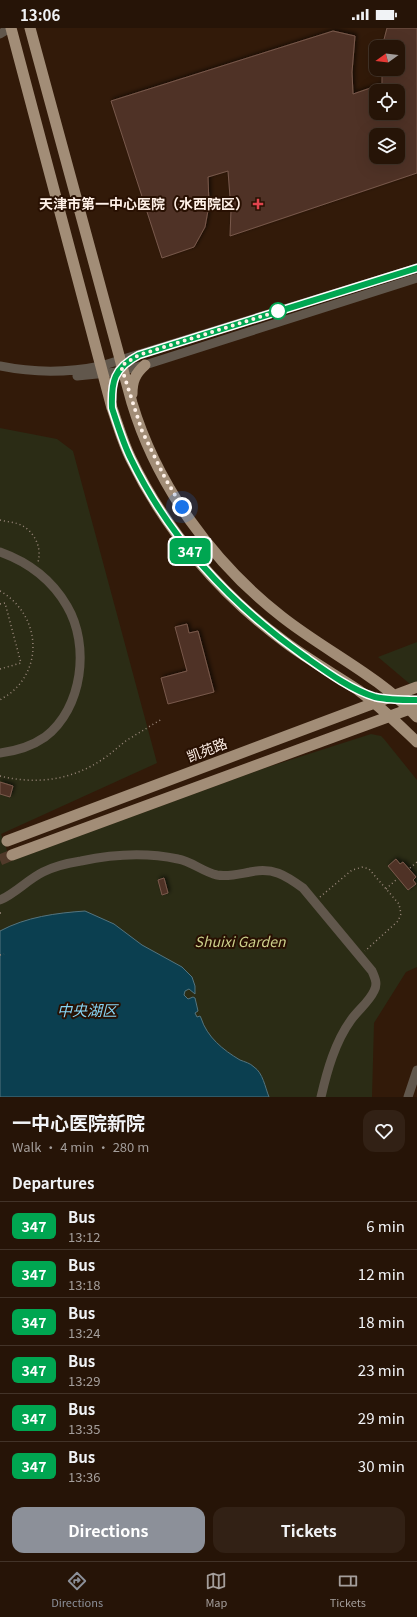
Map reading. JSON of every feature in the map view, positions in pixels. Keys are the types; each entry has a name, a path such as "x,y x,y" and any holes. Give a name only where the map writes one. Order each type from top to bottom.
{"main road":[{"path":"10,28 112,408 131,460 151,494 186,547 211,576 261,624 316,664 358,690 391,716 417,742"},
{"path":"30,28 120,367 142,431 165,478 197,530 231,570 281,616 368,675 394,698 415,711"},
{"path":"132,403 132,384 134,376 145,365"},
{"path":"368,675 392,685 417,686"},
{"name":"凯苑路","path":"7,841 375,703 394,698 417,686"},
{"path":"358,690 376,697 417,700"},
{"path":"12,855 391,716 415,711"}],"street":[{"path":"0,34 10,28"},
{"path":"112,408 112,388 120,367 139,355 417,268"},
{"path":"0,371 16,375 71,377 120,367 145,365 417,278"},
{"path":"0,366 14,369 50,372 102,370"},
{"path":"0,552 34,569 44,577 60,596 74,621 80,648 78,679 69,707 55,728 45,737 32,744 19,749 0,753"},
{"path":"6,899 25,882 56,866 103,857 145,854 180,859 202,870 217,875 239,875 266,870 277,873 294,881 303,888 372,971 376,979 374,991 350,1021 341,1037 333,1055 321,1097"},
{"path":"408,1097 417,1070"},
{"path":"413,1097 417,1082"}],"path":[{"path":"0,520 21,525 28,530 37,542 40,552 39,561 34,569"},
{"path":"0,591 15,601 27,618 32,633 33,650 30,663 22,681 12,692 0,700"},
{"path":"0,604 5,603 21,663 0,669"},
{"path":"0,776 24,781 41,781 79,773 105,758 126,741 162,719"},
{"path":"410,868 417,862"},
{"path":"314,902 344,875 357,867 362,867 369,869 399,904 400,917 392,927 359,956"},
{"path":"386,889 397,880"},
{"path":"0,955 4,954"}],"green space":[{"name":"Shuixi Garden","path":"0,428 57,439 73,451 157,763 1,834 11,861 262,769 371,734 381,736 417,780 417,967 406,972 374,1023 372,1097 0,1097"},
{"path":"417,642 417,690 378,657"}],"water":[{"name":"中央湖区","path":"85,911 114,924 142,945 182,967 192,977 195,986 195,994 189,989 185,991 184,995 188,999 193,997 195,998 198,1011 195,1013 197,1017 200,1016 207,1031 216,1042 240,1060 251,1064 260,1073 269,1097 0,1097 0,931 20,922 41,916"}],"building":[{"path":"387,28 417,28 417,173 230,236 231,210 228,171 208,177 209,205 205,227 194,247 162,258 111,101 333,31 355,36 352,72 353,94 369,88 369,120 405,120 405,84 382,84 382,76 405,76 405,40 384,40"},
{"path":"187,624 189,633 198,631 214,692 168,704 161,678 187,671 175,627"},
{"path":"0,782 13,786 10,797 0,794"},
{"path":"396,859 400,864 403,862 416,877 413,880 416,884 408,890 388,866"},
{"path":"164,878 168,893 162,895 158,880"}],"tunnel":[{"path":"0,860 12,855"}],"bus line":[{"name":"347","path":"417,268 139,355 124,363 117,372 113,383 112,408 131,460 163,514 186,547 211,576 236,601 261,624 286,643 358,690 376,697 400,700 417,700"}],"place":[{"name":"天津市第一中心医院（水西院区）","path":"258,204"}],"route":[{"path":"182,507 152,454 136,418 121,366 139,355 285,309 278,311"}]}
